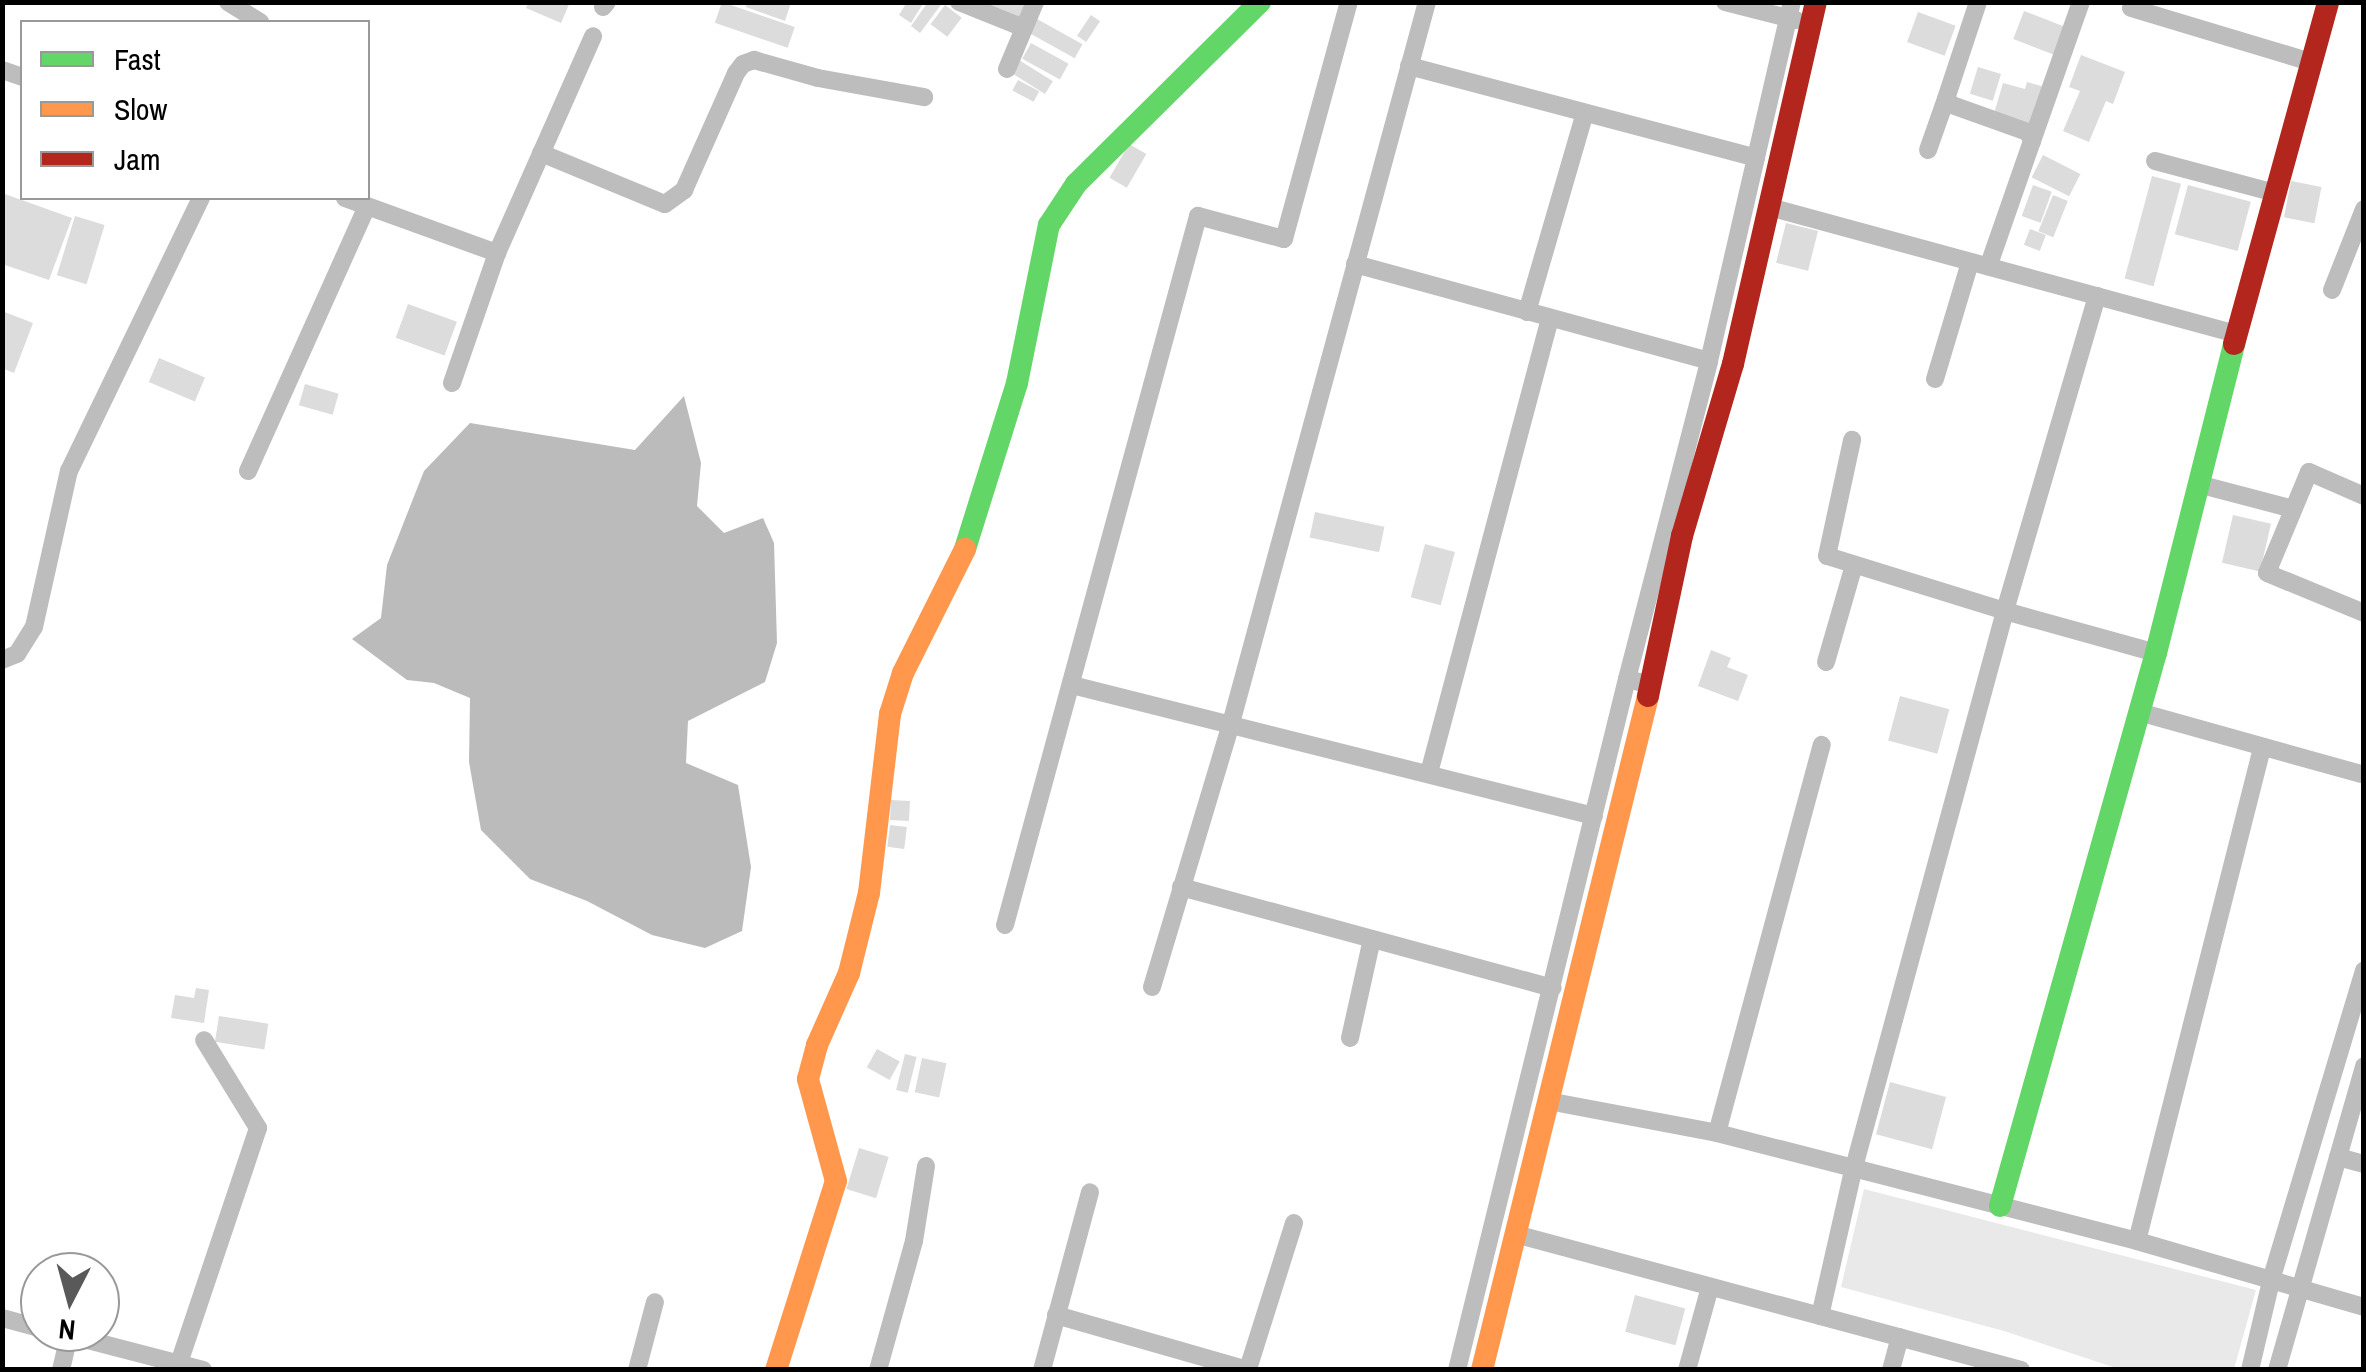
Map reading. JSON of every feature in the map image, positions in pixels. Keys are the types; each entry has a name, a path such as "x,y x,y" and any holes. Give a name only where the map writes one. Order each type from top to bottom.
{"street":[{"path":"228,2 257,20"},
{"path":"960,2 1024,28"},
{"path":"1007,69 1034,2"},
{"path":"776,1370 836,1182 808,1079 817,1045 849,973 869,893 890,714 903,673 971,538 1017,383 1049,225 1076,184 1260,2"},
{"path":"1005,924 1198,216 1284,239 1349,2"},
{"path":"1152,987 1230,727 1427,2"},
{"path":"1725,2 1802,12"},
{"path":"1928,150 1978,2"},
{"path":"1935,378 2032,141 2081,2"},
{"path":"2000,1206 2156,653 2236,334 2328,2"},
{"path":"2131,8 2312,62"},
{"path":"1482,1370 1548,1101 1756,158 1802,12"},
{"path":"1674,534 1733,364 1769,208 1802,12"},
{"path":"452,383 497,253 593,36"},
{"path":"540,153 666,204 684,190 736,73 744,64 754,60 818,78 924,97"},
{"path":"1409,66 1756,158"},
{"path":"1946,99 1952,106 2028,132 2032,141"},
{"path":"1528,312 1585,113"},
{"path":"2155,161 2275,194"},
{"path":"2,660 17,654 34,627 69,471 200,200"},
{"path":"350,200 497,253"},
{"path":"248,472 367,206"},
{"path":"1769,208 2236,334"},
{"path":"2332,290 2364,210"},
{"path":"1355,264 1709,362"},
{"path":"1820,1316 1853,1171 2004,611 2097,296"},
{"path":"1429,773 1550,318"},
{"path":"1852,440 1828,556 2156,653"},
{"path":"2364,496 2309,472 2267,573 2364,613"},
{"path":"2198,484 2293,509"},
{"path":"1826,662 1854,564"},
{"path":"1457,1370 1594,816 1639,682"},
{"path":"1072,685 1594,816"},
{"path":"2139,712 2364,774"},
{"path":"1717,1133 1822,744"},
{"path":"2137,1241 2262,748"},
{"path":"1181,887 1552,988"},
{"path":"1350,1038 1372,939"},
{"path":"2250,1370 2272,1277 2364,971"},
{"path":"179,1363 258,1128 204,1040"},
{"path":"2277,1370 2364,1066"},
{"path":"1548,1101 1717,1133 2272,1277 2364,1307"},
{"path":"2338,1157 2364,1164"},
{"path":"878,1370 914,1241 926,1166"},
{"path":"1042,1370 1090,1192"},
{"path":"1056,1316 1248,1370 1294,1222"},
{"path":"1515,1234 2022,1370"},
{"path":"1687,1370 1710,1287"},
{"path":"637,1370 655,1302"},
{"path":"1891,1370 1900,1337"},
{"path":"120,1348 203,1370"}],"shaded area":[{"path":"684,396 701,463 697,506 724,533 763,518 774,543 777,643 765,682 688,721 686,763 738,785 751,867 742,931 705,948 652,935 587,901 530,879 481,830 469,762 470,698 434,683 407,680 352,639 381,618 387,565 424,471 470,423 635,450"},
{"path":"1864,1189 2256,1290 2234,1369 2119,1369 2004,1331 1841,1287"}],"building":[{"path":"529,2 570,2 561,23 526,8"},
{"path":"722,2 795,27 788,48 715,23"},
{"path":"747,2 791,2 785,21 746,7"},
{"path":"907,2 924,2 911,23 899,15"},
{"path":"928,2 943,2 920,33 911,26"},
{"path":"973,2 1029,2 1021,22"},
{"path":"945,5 962,18 947,37 931,24"},
{"path":"2024,11 2064,26 2053,54 2013,39"},
{"path":"1918,12 1956,26 1945,56 1907,42"},
{"path":"1091,15 1100,21 1086,42 1077,36"},
{"path":"1037,19 1082,44 1075,58 1029,33"},
{"path":"1031,43 1069,64 1060,80 1022,59"},
{"path":"2081,55 2125,72 2113,104 2106,101 2089,142 2063,131 2080,91 2069,87"},
{"path":"1019,60 1053,81 1045,94 1011,73"},
{"path":"1978,67 2001,74 1993,101 1970,94"},
{"path":"1018,80 1039,91 1034,102 1012,91"},
{"path":"2027,82 2045,87 2036,124 1993,117 2003,83 2025,89"},
{"path":"1129,144 1146,154 1127,188 1110,178"},
{"path":"2043,155 2080,174 2069,196 2032,177"},
{"path":"2152,176 2181,184 2154,286 2125,278"},
{"path":"2291,181 2321,187 2314,223 2284,217"},
{"path":"2033,185 2052,192 2041,223 2022,216"},
{"path":"2188,185 2251,202 2238,251 2175,234"},
{"path":"2,193 72,218 49,280 2,264"},
{"path":"2053,195 2068,201 2053,237 2038,231"},
{"path":"75,216 105,225 87,284 57,275"},
{"path":"1786,223 1818,231 1808,271 1776,263"},
{"path":"2030,229 2046,235 2040,251 2024,245"},
{"path":"408,304 457,322 445,356 396,338"},
{"path":"2,311 33,323 14,373 2,368"},
{"path":"159,358 205,378 195,401 149,382"},
{"path":"305,384 339,394 333,415 299,405"},
{"path":"1315,512 1384,527 1379,552 1310,537"},
{"path":"2233,515 2271,524 2260,572 2222,563"},
{"path":"1425,544 1455,552 1441,605 1411,597"},
{"path":"1711,650 1731,658 1727,667 1748,675 1738,701 1698,686"},
{"path":"1900,696 1949,709 1937,754 1888,740"},
{"path":"891,800 910,801 909,821 890,820"},
{"path":"890,825 907,827 904,849 887,847"},
{"path":"196,988 209,990 204,1023 171,1018 175,995 194,998"},
{"path":"219,1016 268,1024 264,1050 215,1042"},
{"path":"877,1049 900,1062 890,1080 867,1067"},
{"path":"905,1054 917,1057 908,1093 896,1090"},
{"path":"922,1058 946,1063 939,1097 915,1092"},
{"path":"1890,1082 1946,1097 1932,1149 1876,1134"},
{"path":"859,1148 889,1157 876,1198 846,1189"},
{"path":"1635,1295 1685,1308 1675,1345 1625,1332"}],"traffic: fast":[{"path":"965,549 1017,383 1049,225 1076,184 1260,2"},
{"path":"2000,1206 2156,653 2234,344"}],"traffic: slow":[{"path":"776,1370 836,1181 808,1079 817,1045 849,973 869,893 890,714 903,673 965,549"},
{"path":"1482,1370 1648,696"}],"traffic: jam":[{"path":"1648,696 1682,536 1733,364 1816,2"},
{"path":"2234,344 2328,2"}]}
